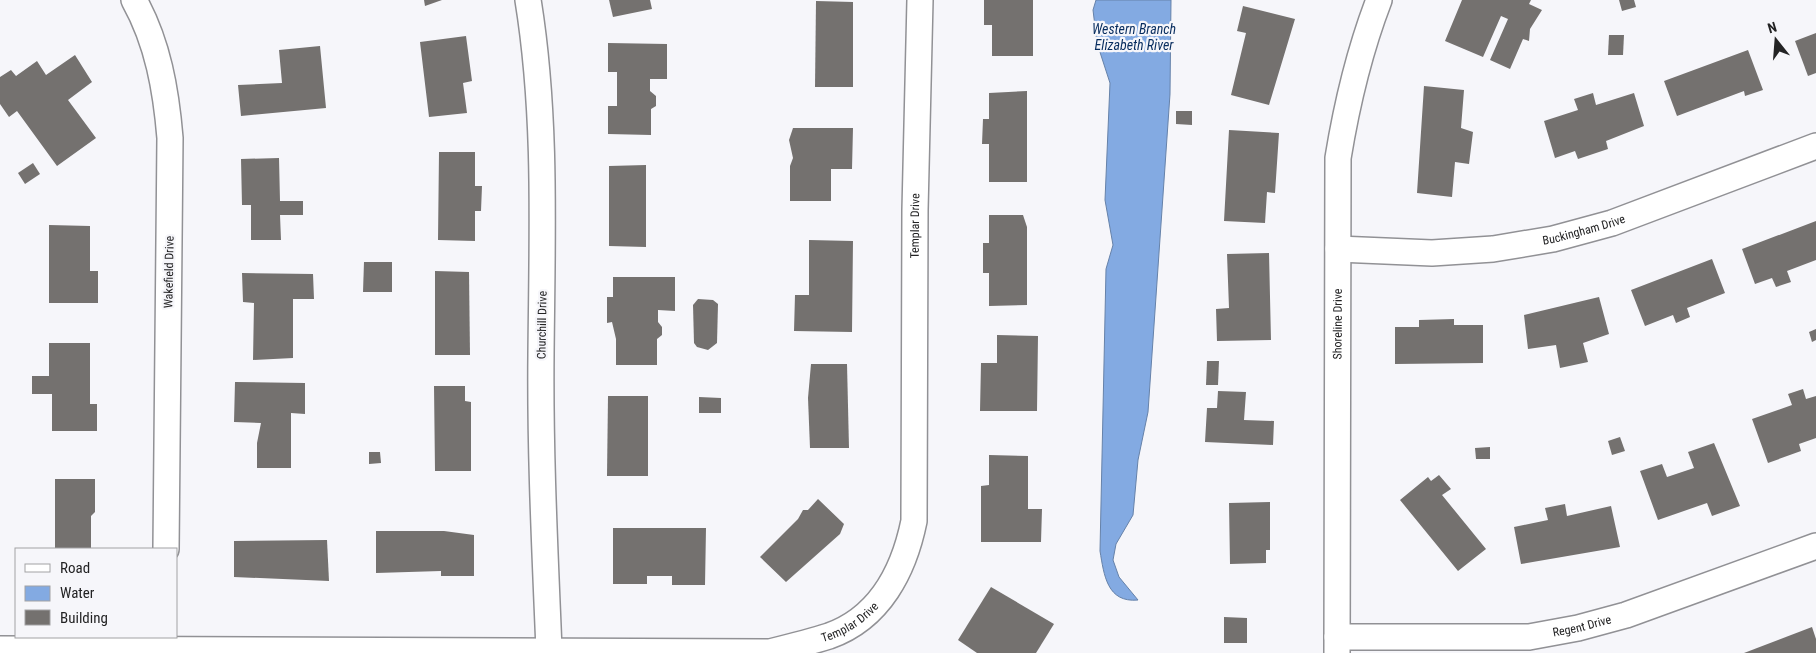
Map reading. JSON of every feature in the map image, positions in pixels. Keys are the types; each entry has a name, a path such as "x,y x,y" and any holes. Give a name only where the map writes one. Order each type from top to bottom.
{"street":[{"name":"Wakefield Drive","path":"134,0 157,53 167,95 170,138 166,548"},
{"name":"Churchill Drive","path":"528,0 533,30 542,164 541,366 544,538 549,650"},
{"name":"Templar Drive","path":"0,649 165,646 770,652 831,635 857,620 875,605 896,577 908,550 914,521 915,210 920,0"},
{"name":"Shoreline Drive","path":"1337,645 1338,158 1347,100 1362,44 1379,0"},
{"name":"Buckingham Drive","path":"1338,249 1432,252 1493,249 1553,239 1612,223 1816,146"},
{"name":"Regent Drive","path":"1337,645 1529,637 1578,628 1626,614 1816,546"}],"water":[{"name":"Western Branch Elizabeth River","path":"1096,0 1171,0 1170,94 1148,412 1138,460 1133,515 1116,544 1113,560 1119,577 1138,600 1128,600 1113,592 1103,569 1100,551 1106,269 1113,245 1105,200 1110,83 1097,43 1093,10"}],"building":[{"path":"424,0 442,0 425,6"},
{"path":"609,0 650,0 652,9 613,17"},
{"path":"984,0 1033,0 1033,56 992,56 992,25 984,25"},
{"path":"1462,0 1531,0 1529,4 1542,10 1530,29 1529,41 1523,39 1510,69 1490,60 1508,19 1501,16 1483,57 1445,41"},
{"path":"1619,0 1634,0 1636,7 1622,11"},
{"path":"816,1 853,2 853,87 815,87"},
{"path":"1243,6 1295,19 1269,105 1231,95 1246,33 1237,31"},
{"path":"1816,33 1816,73 1808,76 1795,41"},
{"path":"1609,35 1624,35 1623,55 1608,55"},
{"path":"466,36 472,81 463,83 467,113 429,117 420,42"},
{"path":"608,43 667,44 667,79 650,79 650,91 656,96 656,106 651,109 651,135 608,134 608,106 617,106 617,72 608,72"},
{"path":"320,46 326,108 241,116 238,85 282,83 279,50"},
{"path":"1748,50 1763,90 1745,96 1744,91 1677,116 1664,81"},
{"path":"75,55 92,82 68,100 96,138 57,166 17,111 9,117 0,104 0,77 11,70 16,76 37,61 46,75"},
{"path":"1424,86 1464,90 1461,128 1473,132 1469,164 1455,162 1452,197 1417,193"},
{"path":"1027,91 1027,182 989,182 989,144 982,144 983,119 989,119 989,93"},
{"path":"1593,93 1596,105 1634,93 1644,126 1606,141 1608,149 1578,159 1575,151 1555,158 1544,121 1578,110 1574,99"},
{"path":"1176,111 1192,111 1192,125 1176,124"},
{"path":"793,128 853,128 852,169 831,169 831,201 790,201 790,166 793,158 789,140"},
{"path":"1229,130 1279,133 1275,193 1267,192 1265,223 1224,221"},
{"path":"439,152 475,152 475,186 482,186 481,211 475,211 475,241 438,240"},
{"path":"279,158 280,201 303,201 303,215 280,215 281,240 251,240 251,205 242,205 241,159"},
{"path":"33,163 40,174 25,184 18,173"},
{"path":"646,165 646,247 609,246 609,166"},
{"path":"989,215 1023,215 1027,227 1027,305 989,306 989,273 983,273 983,243 989,243"},
{"path":"1816,221 1816,260 1787,271 1791,282 1776,287 1772,278 1755,284 1742,249"},
{"path":"49,225 90,226 90,271 98,271 98,303 49,303"},
{"path":"809,240 853,241 852,332 794,331 795,295 809,295"},
{"path":"1269,253 1271,340 1217,341 1216,309 1229,308 1227,254"},
{"path":"1712,259 1725,293 1687,308 1690,317 1676,323 1673,315 1645,326 1631,290"},
{"path":"364,262 392,262 392,292 363,292"},
{"path":"435,271 469,272 470,355 435,355"},
{"path":"242,273 313,274 314,299 293,299 293,358 253,360 254,303 243,302"},
{"path":"613,277 675,277 675,311 658,310 658,322 662,327 662,335 657,339 657,365 616,365 616,339 612,322 607,323 607,297 613,297"},
{"path":"1599,297 1609,334 1583,343 1588,362 1560,368 1556,345 1528,349 1524,315"},
{"path":"698,299 713,300 718,304 717,343 708,350 697,347 694,343 693,305"},
{"path":"1454,319 1454,325 1483,325 1483,363 1395,364 1395,327 1419,327 1419,320"},
{"path":"1816,329 1816,340 1812,342 1809,332"},
{"path":"997,335 1038,336 1037,411 980,411 981,363 997,363"},
{"path":"49,343 90,343 90,404 97,404 97,431 52,431 52,394 32,394 32,376 49,376"},
{"path":"1207,361 1219,361 1218,385 1206,385"},
{"path":"811,364 847,364 849,448 810,448 808,398"},
{"path":"235,382 305,383 305,414 291,413 291,468 257,468 257,443 261,423 234,422"},
{"path":"434,386 465,386 465,401 471,402 471,471 435,471"},
{"path":"1803,389 1806,399 1816,396 1816,438 1799,444 1801,451 1768,463 1752,419 1792,405 1788,394"},
{"path":"1218,391 1246,392 1244,420 1274,421 1273,445 1205,442 1207,408 1217,408"},
{"path":"608,396 648,396 648,476 607,476"},
{"path":"699,397 721,398 721,413 699,413"},
{"path":"1620,437 1625,451 1612,455 1608,441"},
{"path":"1714,443 1740,506 1712,516 1707,503 1658,520 1640,471 1662,464 1667,477 1694,468 1688,452"},
{"path":"1490,447 1490,459 1476,459 1475,448"},
{"path":"369,452 380,452 381,463 369,464"},
{"path":"989,455 1028,456 1028,509 1042,509 1041,542 981,542 981,486 989,485"},
{"path":"1439,475 1451,489 1442,495 1486,549 1458,571 1400,500 1428,477 1431,481"},
{"path":"55,479 95,479 95,512 91,516 91,548 55,548"},
{"path":"818,499 844,524 840,534 786,582 760,557 798,519 803,510 808,510"},
{"path":"1270,502 1270,550 1266,550 1266,563 1230,564 1229,503"},
{"path":"1565,504 1567,516 1611,506 1620,547 1521,564 1514,527 1548,520 1545,508"},
{"path":"613,528 706,528 705,585 672,585 672,576 647,576 647,584 613,584"},
{"path":"376,531 444,531 474,535 474,576 441,576 441,571 376,573"},
{"path":"327,540 329,581 234,577 234,541"},
{"path":"991,587 1054,624 1036,653 977,653 958,640"},
{"path":"1224,617 1247,618 1247,643 1224,643"},
{"path":"1812,627 1816,639 1816,653 1744,653"}]}
